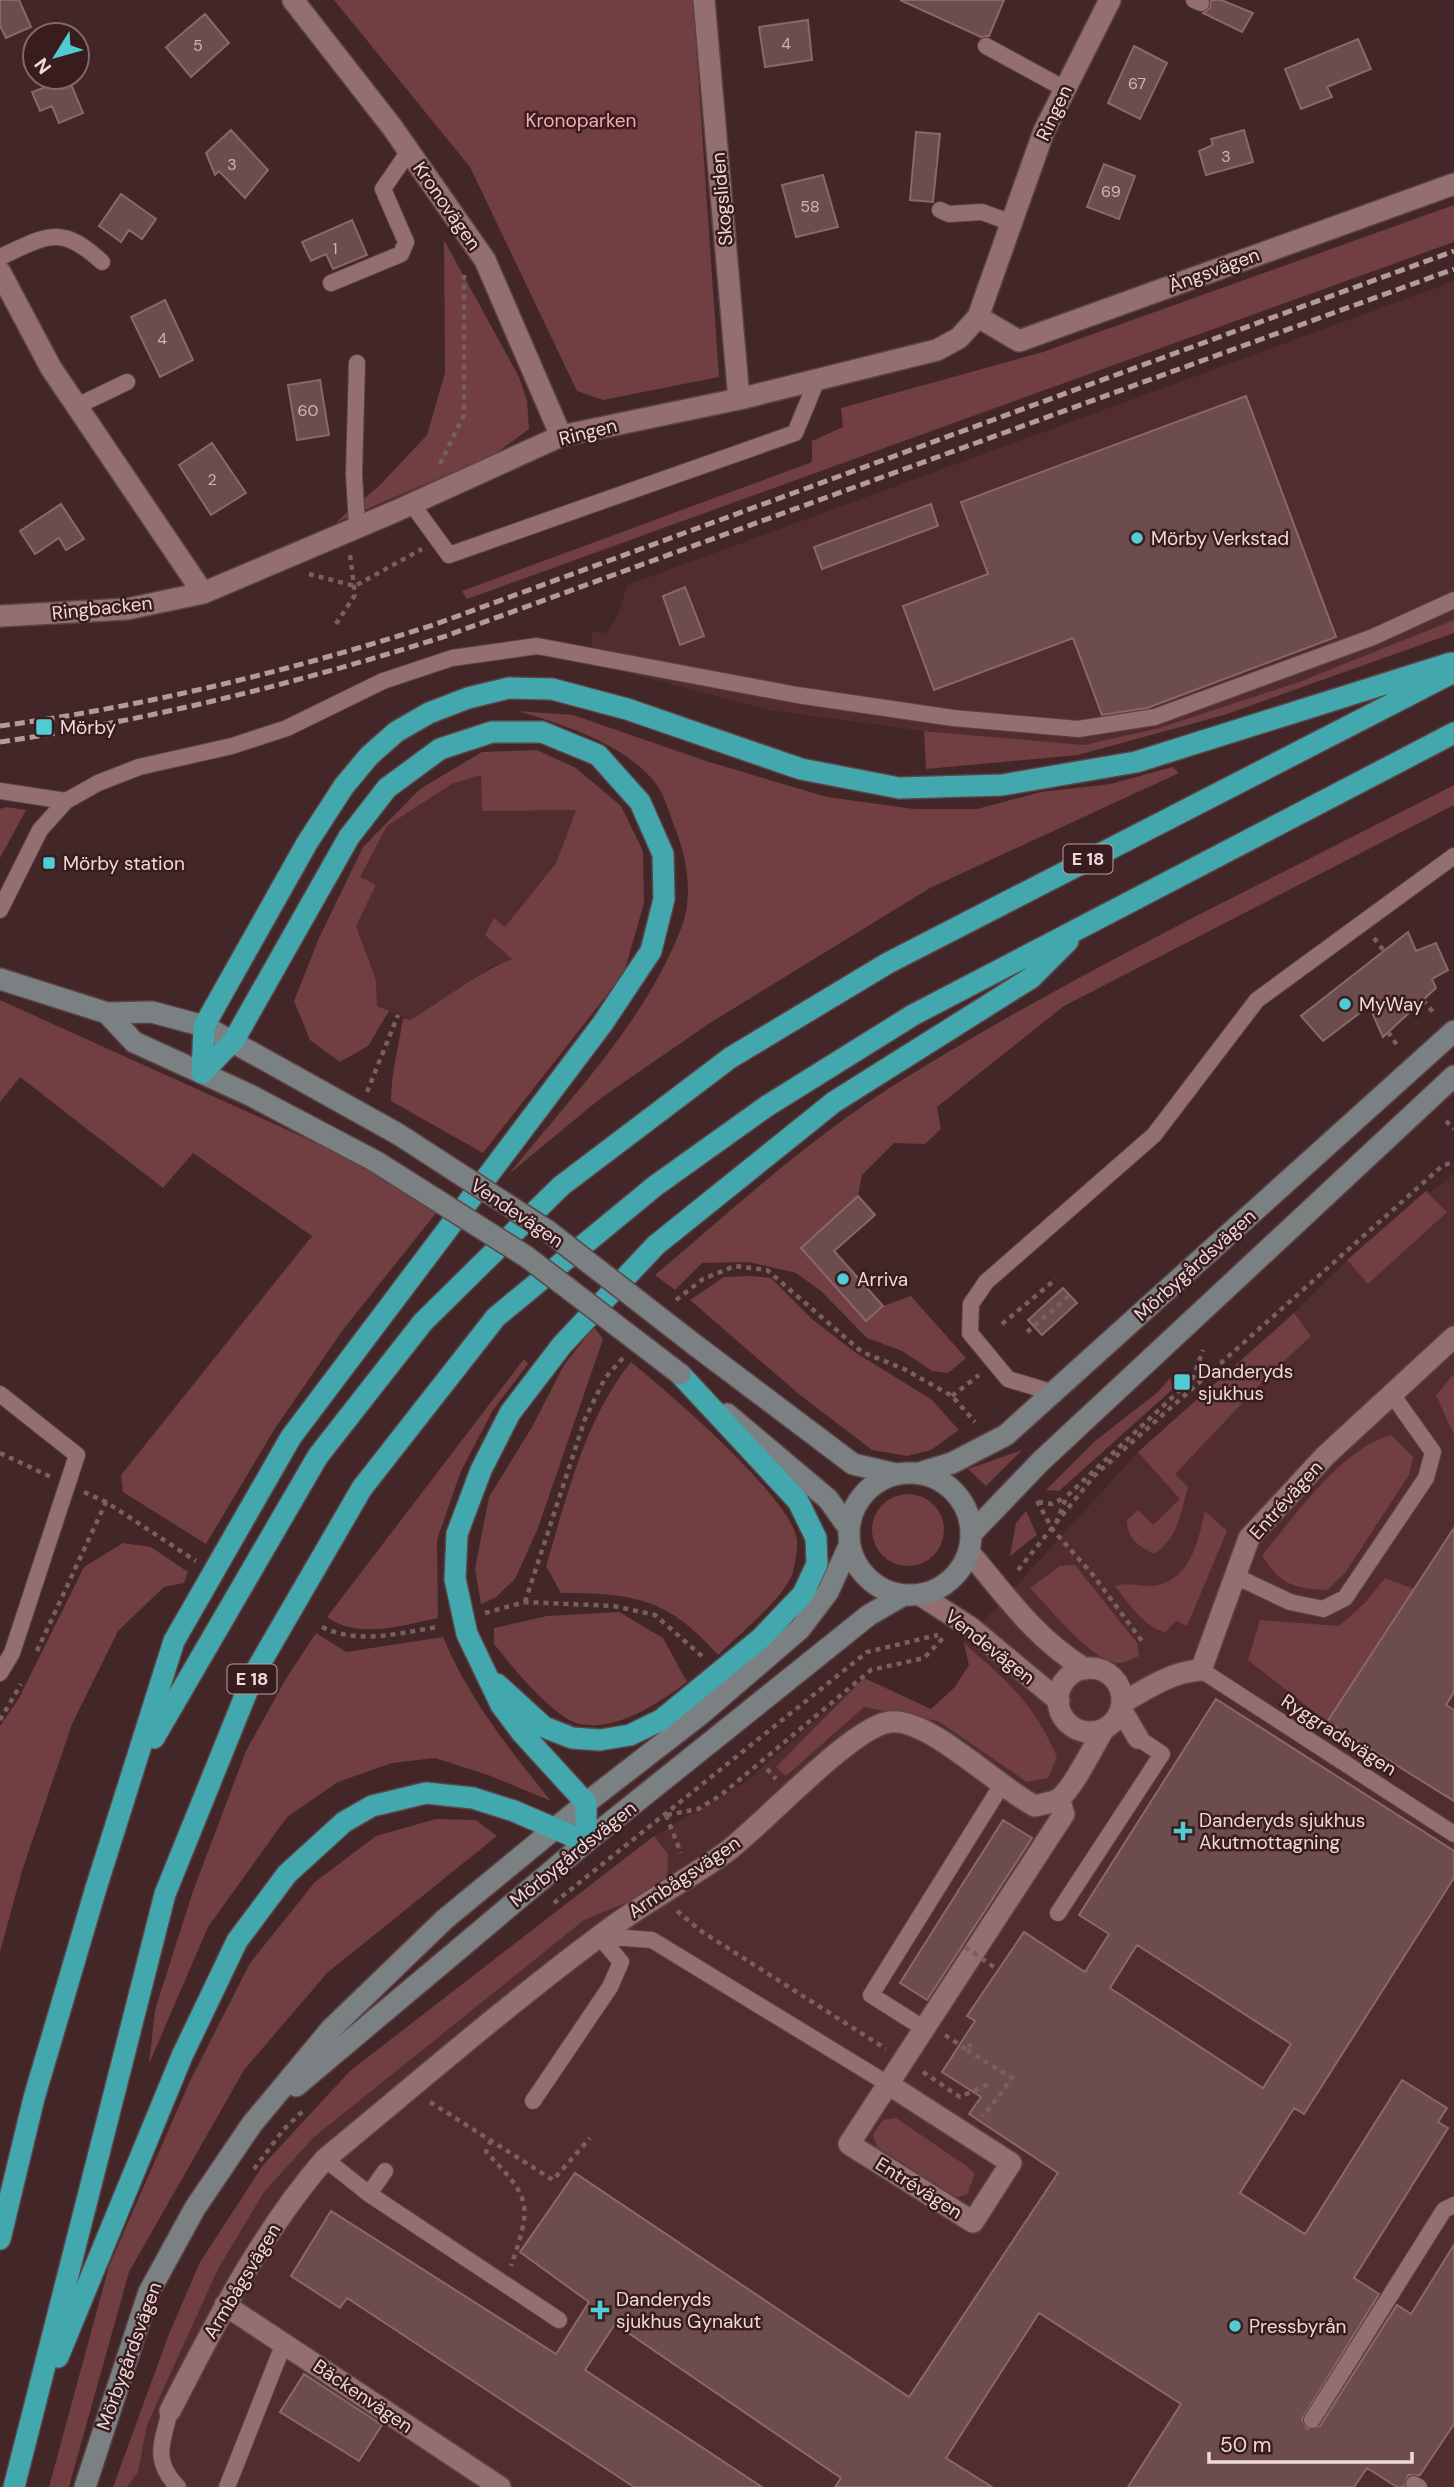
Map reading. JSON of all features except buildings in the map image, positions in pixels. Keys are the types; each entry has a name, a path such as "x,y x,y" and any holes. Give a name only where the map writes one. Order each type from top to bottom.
{"highway":[{"path":"202,1073 204,1026 307,844 344,786 369,756 396,732 429,713 468,698 509,688 552,689 627,709 801,769 899,788 1002,785 1136,762 1454,662"},
{"name":"E 18","path":"0,2239 34,2098 96,1888 135,1770 318,1456 423,1322 561,1186 730,1058 888,963 1454,672"},
{"path":"135,1770 174,1642 291,1437 603,1023 652,951 664,899 663,854 640,802 598,755 542,733 492,732 440,749 387,788 349,837 234,1040 202,1073"},
{"name":"E 18","path":"14,2487 164,1894 254,1674 362,1488 496,1317 655,1186 767,1106 914,1015 1454,733"},
{"path":"30,2427 181,2056 237,1941 288,1874 353,1816 372,1806 426,1793 473,1798 586,1842 586,1803 522,1733 502,1705 467,1634 455,1579 457,1534 481,1470 510,1413 562,1345 656,1245 834,1102 1031,978 1082,927"},
{"path":"485,1673 544,1727 572,1738 600,1740 630,1735 661,1720 761,1638 803,1594 817,1564 816,1538 798,1501 680,1374"}],"street":[{"name":"Kronovägen","path":"293,0 409,151 485,260 561,436"},
{"name":"Skogsliden","path":"704,0 739,399"},
{"name":"Ringen","path":"204,593 359,537 412,504 561,436 817,380 937,350 959,338 978,317 1044,131 1106,2"},
{"name":"Ängsvägen","path":"978,317 1019,341 1454,184"},
{"path":"4,268 51,368 204,593"},
{"name":"Ringbacken","path":"0,616 127,609 204,593"},
{"name":"Vendevägen","path":"0,979 107,1013 152,1012 204,1026 234,1040 398,1134 548,1231 853,1464 896,1474"},
{"name":"Vendevägen","path":"107,1013 135,1042 375,1161 527,1257 680,1374 828,1499 849,1537"},
{"name":"Mörbygårdsvägen","path":"919,1473 952,1463 1006,1435 1454,1031"},
{"name":"Mörbygårdsvägen","path":"971,1543 1040,1462 1454,1076"},
{"name":"Entrévägen","path":"1201,1670 1249,1538 1325,1456 1454,1337"},
{"path":"919,1473 948,1485 968,1511 971,1543 960,1571 942,1587 911,1596 874,1584 858,1566 849,1537 855,1505 871,1486 896,1474 919,1473"},
{"name":"Mörbygårdsvägen","path":"85,2487 149,2292 195,2208 252,2124 331,2029 445,1919 586,1803 701,1714 800,1629 828,1592 849,1537"},
{"name":"Vendevägen","path":"971,1543 1016,1611 1055,1650 1085,1669"},
{"name":"Vendevägen","path":"911,1596 970,1627 1059,1701"},
{"name":"Mörbygårdsvägen","path":"252,2124 586,1842 869,1615 911,1596"},
{"path":"1082,1763 1069,1724 1061,1713 1059,1701 1064,1682 1071,1674 1085,1669 1101,1670 1114,1679 1122,1692 1122,1706 1138,1738"},
{"path":"1059,1800 1076,1779 1082,1763 1122,1706 1162,1680 1183,1671 1201,1670"},
{"path":"1114,1679 1162,1680"},
{"name":"Armbågsvägen","path":"170,2411 225,2305 293,2195 325,2159 599,1936 656,1895 726,1853 851,1743 874,1727 890,1722 909,1724 941,1740 1001,1786 1035,1806 1059,1800"},
{"path":"1069,1724 1085,1732 1106,1728 1138,1738"},
{"name":"Entrévägen","path":"888,2084 1011,2163 973,2222 849,2144 923,2028 1064,1814 1059,1800"},
{"name":"Bäckenvägen","path":"225,2305 500,2487"}],"lane":[{"path":"986,46 1065,89"},
{"path":"331,283 401,254 406,242 383,189 409,151"},
{"path":"940,210 949,214 982,212 1012,223"},
{"path":"4,268 47,237 67,236 85,246 102,262"},
{"path":"358,363 354,474 359,537"},
{"path":"412,504 449,555 795,433 817,380"},
{"path":"77,406 127,382"},
{"path":"0,910 40,830 66,801 98,783 139,767 232,746 288,728 383,681 452,658 537,646 591,654 797,695 953,718 1078,729 1155,717 1373,637 1454,600"},
{"path":"0,791 66,801"},
{"path":"1054,1393 1008,1379 970,1333 971,1304 986,1282 1154,1135 1257,1000 1454,856"},
{"path":"1236,1576 1290,1602 1323,1609 1345,1598 1426,1478 1433,1452 1391,1393"},
{"path":"0,1394 77,1455 12,1653 0,1673"},
{"name":"Ryggradsvägen","path":"1201,1670 1454,1834"},
{"path":"1058,1913 1162,1754 1138,1738"},
{"path":"923,2028 871,1995 1001,1786"},
{"path":"599,1936 652,1940 888,2084"},
{"path":"533,2101 610,1987 621,1962 599,1936"},
{"path":"325,2159 369,2194 559,2320"},
{"path":"369,2194 385,2171"},
{"path":"1312,2420 1444,2210 1454,2205"},
{"path":"227,2487 284,2343"},
{"path":"170,2411 160,2455 166,2475 175,2485"}],"path":[{"path":"431,474 440,464 464,415 463,229"},
{"path":"338,557 349,552 359,537"},
{"path":"315,568 304,573 355,586 439,541"},
{"path":"336,624 355,595 349,552"},
{"path":"1373,937 1384,951"},
{"path":"1423,1000 1433,1012"},
{"path":"359,1112 398,1015"},
{"path":"1388,1032 1397,1045"},
{"path":"1446,1121 1454,1129"},
{"path":"1018,1570 1094,1476 1441,1167 1454,1161"},
{"path":"1002,1324 1056,1279"},
{"path":"1027,1332 1070,1296"},
{"path":"1142,1641 1093,1575 1053,1530 1037,1501 1052,1504 1067,1496 1193,1378 1203,1350"},
{"path":"952,1396 980,1374"},
{"path":"0,1453 106,1502 196,1562"},
{"path":"1053,1530 1067,1496"},
{"path":"37,1653 106,1502"},
{"path":"485,1614 525,1602 614,1606 655,1615 707,1661"},
{"path":"321,1627 340,1635 364,1638 438,1627"},
{"path":"949,1632 924,1658 871,1670 721,1795 698,1809 666,1815 867,1652 949,1632"},
{"path":"0,1720 26,1675"},
{"path":"666,1815 682,1851 656,1895 701,1931 960,2097 991,2083"},
{"path":"965,1947 998,1970"},
{"path":"967,2050 1012,2078 981,2118 991,2125"},
{"path":"410,2089 553,2180 590,2138"},
{"path":"491,2140 486,2152 519,2186 526,2218 504,2284"}],"shaded area":[{"path":"1454,281 1454,620 1440,627 1299,682 1159,728 1084,745 924,731 769,710 591,663 592,631 607,633 618,614 627,585"},
{"path":"481,774 483,811 576,809 556,863 505,927 485,934 512,959 491,967 458,992 410,1020 377,1006 376,980 356,926 376,885 360,877 387,826 452,784"},
{"name":"Danderyds sjukhus","path":"1454,1173 1454,2487 113,2487 169,2334 200,2262 264,2164 350,2071 654,1836 745,1782 864,1678 931,1709 955,1687 969,1665 964,1643 1138,1452 1294,1313 1347,1260 1426,1191 1431,1192"}],"green space":[{"name":"Kronoparken","path":"334,0 693,0 719,377 603,400 577,391 470,167"},
{"path":"1454,205 1454,242 467,599 462,591 812,462 812,441 843,427 841,408 1043,352"},
{"path":"444,240 519,377 527,400 529,429 495,454 335,523 380,485 427,435 445,373"},
{"path":"1454,620 1454,633 1224,715 1078,755 926,769 924,731 1084,745 1159,728 1299,682"},
{"path":"517,711 573,715 706,761 827,797 914,809 977,809 1041,792 1110,784 1173,767 1179,773 930,888 710,1023 601,1098 509,1174 605,1057 648,994 667,961 682,926 686,914 688,887 685,860 678,835 659,788 647,773 631,760 595,739"},
{"path":"537,750 576,768 621,806 643,851 644,903 624,973 483,1153 391,1101 403,1018 410,1020 473,979 512,959 485,935 494,918 505,927 556,863 576,810 482,811 481,775 452,784 387,826 360,877 376,885 356,926 376,980 377,1006 389,1011 368,1046 340,1062 310,1040 294,1001 319,938 363,847 420,789 482,752"},
{"path":"1454,785 1454,805 1064,1006 937,1107 941,1129 925,1144 894,1143 862,1175 858,1196 801,1248 865,1320 883,1306 911,1296 966,1358 948,1373 932,1371 902,1351 867,1338 821,1291 796,1273 749,1262 702,1263 675,1290 655,1275 804,1150 866,1103 899,1082 966,1041 1104,965"},
{"path":"6,807 26,810 0,858 0,809"},
{"path":"0,1000 356,1161 436,1213 342,1331 274,1430 206,1544 123,1492 121,1475 312,1236 193,1153 163,1188 20,1077 0,1102"},
{"path":"1426,1191 1447,1212 1368,1284 1347,1260"},
{"path":"724,1277 771,1278 812,1319 856,1353 931,1399 959,1430 931,1450 907,1456 872,1450 800,1395 690,1300"},
{"path":"1294,1313 1311,1336 1267,1377 1175,1474 1188,1487 1177,1524 1168,1541 1154,1554 1143,1548 1129,1532 1127,1520 1138,1510 1153,1525 1180,1499 1138,1452"},
{"path":"594,1327 603,1339 538,1528 515,1579 495,1598 481,1604 475,1569 489,1497 532,1427 564,1365"},
{"path":"524,1359 528,1364 493,1410 461,1471 437,1540 438,1618 396,1627 367,1629 353,1628 327,1617"},
{"path":"631,1362 698,1420 752,1473 790,1522 797,1540 794,1569 788,1582 771,1605 718,1655 682,1621 648,1603 609,1595 561,1593 546,1566 589,1433"},
{"path":"1454,1374 1454,1435 1436,1395"},
{"path":"1170,1378 1174,1388 1059,1491 1046,1490 1095,1441 1158,1392"},
{"path":"1391,1435 1413,1457 1409,1475 1345,1573 1327,1590 1296,1586 1281,1579 1262,1555 1336,1469 1372,1443"},
{"path":"1022,1450 986,1486 968,1469"},
{"path":"908,1494 928,1500 938,1510 944,1530 938,1550 928,1560 908,1566 888,1560 878,1550 872,1530 878,1510 888,1500"},
{"path":"1026,1511 1037,1535 1010,1556 1016,1523"},
{"path":"1205,1511 1227,1531 1187,1626 1176,1621 1165,1632 1150,1625 1137,1614 1115,1586 1158,1585 1178,1574 1192,1555"},
{"path":"123,1543 151,1547 188,1572 184,1583 164,1587 118,1631 72,1724 22,1871 0,1952 0,1726 19,1698 84,1567"},
{"path":"1075,1565 1137,1643 1139,1656 1118,1663 1107,1660 1071,1632 1030,1588 1060,1566"},
{"path":"1385,1578 1414,1589 1327,1722 1248,1660 1260,1620 1339,1626 1365,1603"},
{"path":"619,1612 663,1638 687,1682 650,1707 608,1724 580,1724 569,1720 533,1690 494,1644 494,1628 547,1616"},
{"path":"316,1633 346,1652 443,1637 465,1681 505,1743 551,1801 488,1775 435,1758 392,1763 338,1782 287,1817 208,1927 149,2064 155,2010 193,1891 246,1751 287,1677"},
{"path":"964,1643 1006,1681 1038,1721 1057,1757 1048,1778 1027,1782 938,1721 864,1707 786,1776 776,1767 864,1678 931,1709 955,1687 969,1665"},
{"path":"436,1819 476,1820 497,1836 327,1973 244,2070 129,2272 69,2487 49,2487 109,2266 189,2083 250,1963 315,1882 376,1836"},
{"path":"654,1836 668,1854 667,1886 584,1920 313,2138 264,2192 218,2269 147,2425 138,2472 127,2487 113,2487 169,2334 200,2262 264,2164 350,2071"},
{"path":"896,2118 975,2174 967,2195 956,2197 877,2147 873,2134 883,2120"}],"railway":[{"path":"0,726 111,708 220,685 329,657 436,624 1454,251"},
{"path":"0,742 112,723 279,685 443,637 1454,269"}],"place":[{"name":"Mörby Verkstad","path":"1137,538"},
{"name":"Mörby","path":"44,727"},
{"name":"Mörby station","path":"49,863"},
{"name":"MyWay","path":"1345,1004"},
{"name":"Arriva","path":"843,1279"},
{"name":"Danderyds sjukhus","path":"1182,1382"},
{"name":"Danderyds sjukhus Akutmottagning","path":"1183,1831"},
{"name":"Danderyds sjukhus Gynakut","path":"600,2310"},
{"name":"Pressbyrån","path":"1235,2326"}]}
